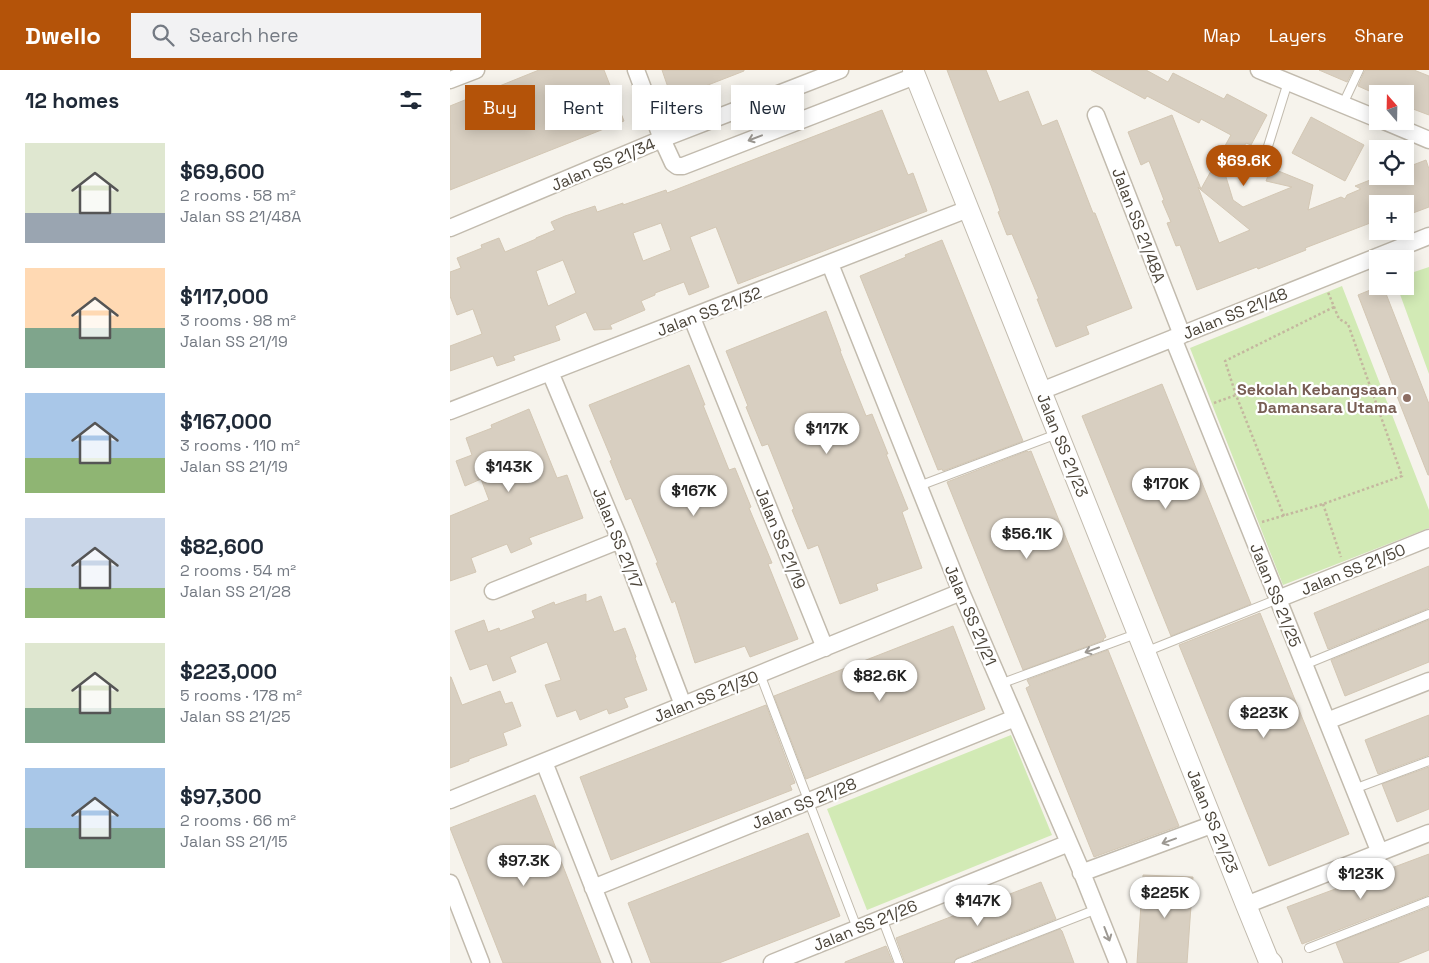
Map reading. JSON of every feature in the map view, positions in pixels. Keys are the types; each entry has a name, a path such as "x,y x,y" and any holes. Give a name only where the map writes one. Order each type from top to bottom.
{"street":[{"path":"450,80 476,70"},
{"path":"636,70 662,139 676,166 683,166 914,73"},
{"name":"Jalan SS 21/34","path":"450,228 662,139 840,70"},
{"path":"1259,70 1369,115"},
{"name":"Jalan SS 21/23","path":"914,73 1269,961"},
{"name":"Jalan SS 21/48A","path":"1096,115 1178,336"},
{"path":"1405,130 1429,140"},
{"name":"Jalan SS 21/32","path":"450,411 968,210"},
{"name":"Jalan SS 21/48","path":"1041,391 1429,236"},
{"name":"Jalan SS 21/21","path":"830,264 961,592 1097,908 1118,963"},
{"name":"Jalan SS 21/19","path":"692,318 825,648"},
{"name":"Jalan SS 21/25","path":"1178,336 1201,408 1380,853"},
{"name":"Jalan SS 21/17","path":"550,372 620,540 683,705"},
{"name":"Jalan SS 21/50","path":"1278,599 1429,538"},
{"path":"493,591 620,540"},
{"name":"Jalan SS 21/30","path":"450,800 961,592"},
{"path":"1327,721 1429,681"},
{"name":"Jalan SS 21/28","path":"593,888 1015,718"},
{"path":"544,762 623,963"},
{"path":"1081,873 1214,824"},
{"path":"1246,905 1429,833"},
{"name":"Jalan SS 21/26","path":"772,963 1068,843"},
{"path":"450,883 481,963"}],"lane":[{"path":"1343,104 1359,70"},
{"path":"1260,172 1288,82"},
{"path":"919,486 1058,433"},
{"path":"1145,652 1278,599"},
{"path":"1304,664 1429,614"},
{"path":"1000,684 1138,633"},
{"path":"760,674 857,928"},
{"path":"1354,789 1429,761"},
{"path":"1309,948 1429,901"},
{"path":"959,963 1097,908"},
{"path":"882,918 899,963"}],"path":[{"path":"1248,526 1284,516 1323,504 1402,476 1348,324 1339,319 1334,307 1226,361 1236,395 1284,516"},
{"path":"1201,408 1236,395"},
{"path":"1323,504 1346,571"}],"green space":[{"path":"1429,267 1429,374 1400,295 1414,295 1414,272"},
{"path":"1342,286 1429,510 1429,528 1283,585 1190,348"},
{"path":"1011,735 1052,835 867,910 827,809"}],"building":[{"path":"539,70 604,70 610,85 545,85 545,130 601,130 450,190 450,106 465,100 465,130 535,130 535,85 502,85"},
{"path":"662,70 744,70 708,85 667,85"},
{"path":"947,70 986,70 999,102 1028,91 1042,126 1057,120 1132,308 1086,326 1089,334 1056,347 1037,299 1039,299 1012,234 1007,235 998,212 1000,211 992,188"},
{"path":"1091,70 1146,70 1168,82 1173,73 1224,99 1227,94 1267,115 1251,145 1246,143 1226,177 1233,200 1243,207 1292,187 1266,181 1271,168 1313,185 1308,210 1341,197 1345,199 1347,195 1361,189 1355,186 1369,180 1369,185 1414,185 1414,165 1426,160 1429,169 1429,207 1414,213 1414,195 1369,195 1369,223 1305,248 1306,250 1258,269 1257,267 1197,290 1180,245 1176,246 1167,223 1171,222 1149,161 1141,165 1128,132 1172,115 1201,189 1231,135 1201,119 1199,123 1147,96 1145,99","holes":["1198,187 1201,190 1250,230 1219,243"]},
{"path":"1319,70 1353,70 1347,82"},
{"path":"1365,70 1414,70 1429,76 1429,115 1414,109 1414,85 1369,85 1369,91 1358,86"},
{"path":"882,110 908,175 913,173 927,211 738,284 716,227 690,237 709,287 689,295 684,282 655,293 655,295 641,301 645,310 610,325 612,329 594,330 586,312 555,326 560,340 513,356 515,360 497,366 493,356 450,371 450,346 482,334 473,309 457,315 450,296 450,272 461,268 457,258 482,248 481,245 499,238 505,252 555,230 551,222 595,206 597,212 666,190 667,193","holes":["661,223 671,250 643,261 633,233","563,260 576,293 548,306 536,271"]},
{"path":"1311,117 1364,145 1345,181 1292,153"},
{"path":"942,240 1023,441 943,471 942,469 938,470 860,276"},
{"path":"1369,290 1369,295 1387,295 1429,404 1429,475 1428,475 1358,295"},
{"path":"826,311 866,416 872,414 888,454 886,454 908,509 902,512 922,568 876,584 878,590 840,604 818,545 808,549 768,444 762,446 726,351"},
{"path":"689,365 729,470 735,468 751,507 749,508 772,563 768,564 798,639 750,657 745,646 695,663 675,601 672,603 656,563 658,563 631,498 626,500 589,405"},
{"path":"1162,384 1251,604 1171,636 1082,416"},
{"path":"529,409 557,478 567,475 583,518 529,538 532,544 511,553 507,544 471,558 476,572 450,581 450,516 489,500 481,479 465,486 456,461 472,455 466,438 492,428 491,425"},
{"path":"1031,451 1106,637 1104,640 1023,670 947,482"},
{"path":"1429,566 1429,608 1328,649 1314,613"},
{"path":"586,594 586,602 601,596 614,632 625,628 636,657 647,690 624,698 628,707 609,714 607,709 580,720 576,710 557,717 545,685 561,680 547,642 510,657 516,672 493,681 487,664 470,670 455,631 484,620 488,632 499,628 500,631 535,618 532,611 554,602 555,605"},
{"path":"1260,613 1349,834 1269,866 1179,645"},
{"path":"1429,620 1429,662 1345,696 1331,660"},
{"path":"953,626 985,709 806,779 774,696"},
{"path":"1108,650 1179,826 1094,857 1026,688 1030,686 1027,680"},
{"path":"450,677 462,705 500,691 505,704 512,702 521,726 503,733 507,745 450,768"},
{"path":"766,705 795,783 790,785 792,790 611,860 580,777"},
{"path":"1429,715 1429,755 1378,774 1365,740"},
{"path":"1429,767 1429,809 1397,822 1382,784"},
{"path":"535,795 601,963 503,963 450,828"},
{"path":"808,833 840,916 719,963 651,963 628,903"},
{"path":"1429,854 1429,895 1302,944 1287,907"},
{"path":"1143,875 1193,877 1187,963 1137,963"},
{"path":"1041,882 1056,919 957,958 953,963 905,963 896,938"},
{"path":"1429,907 1429,950 1397,963 1344,963 1336,943"},
{"path":"1060,929 1074,963 974,963"},
{"path":"886,946 893,963 845,963 845,962"}],"place":[{"name":"Sekolah Kebangsaan Damansara Utama","path":"1407,398"}]}
